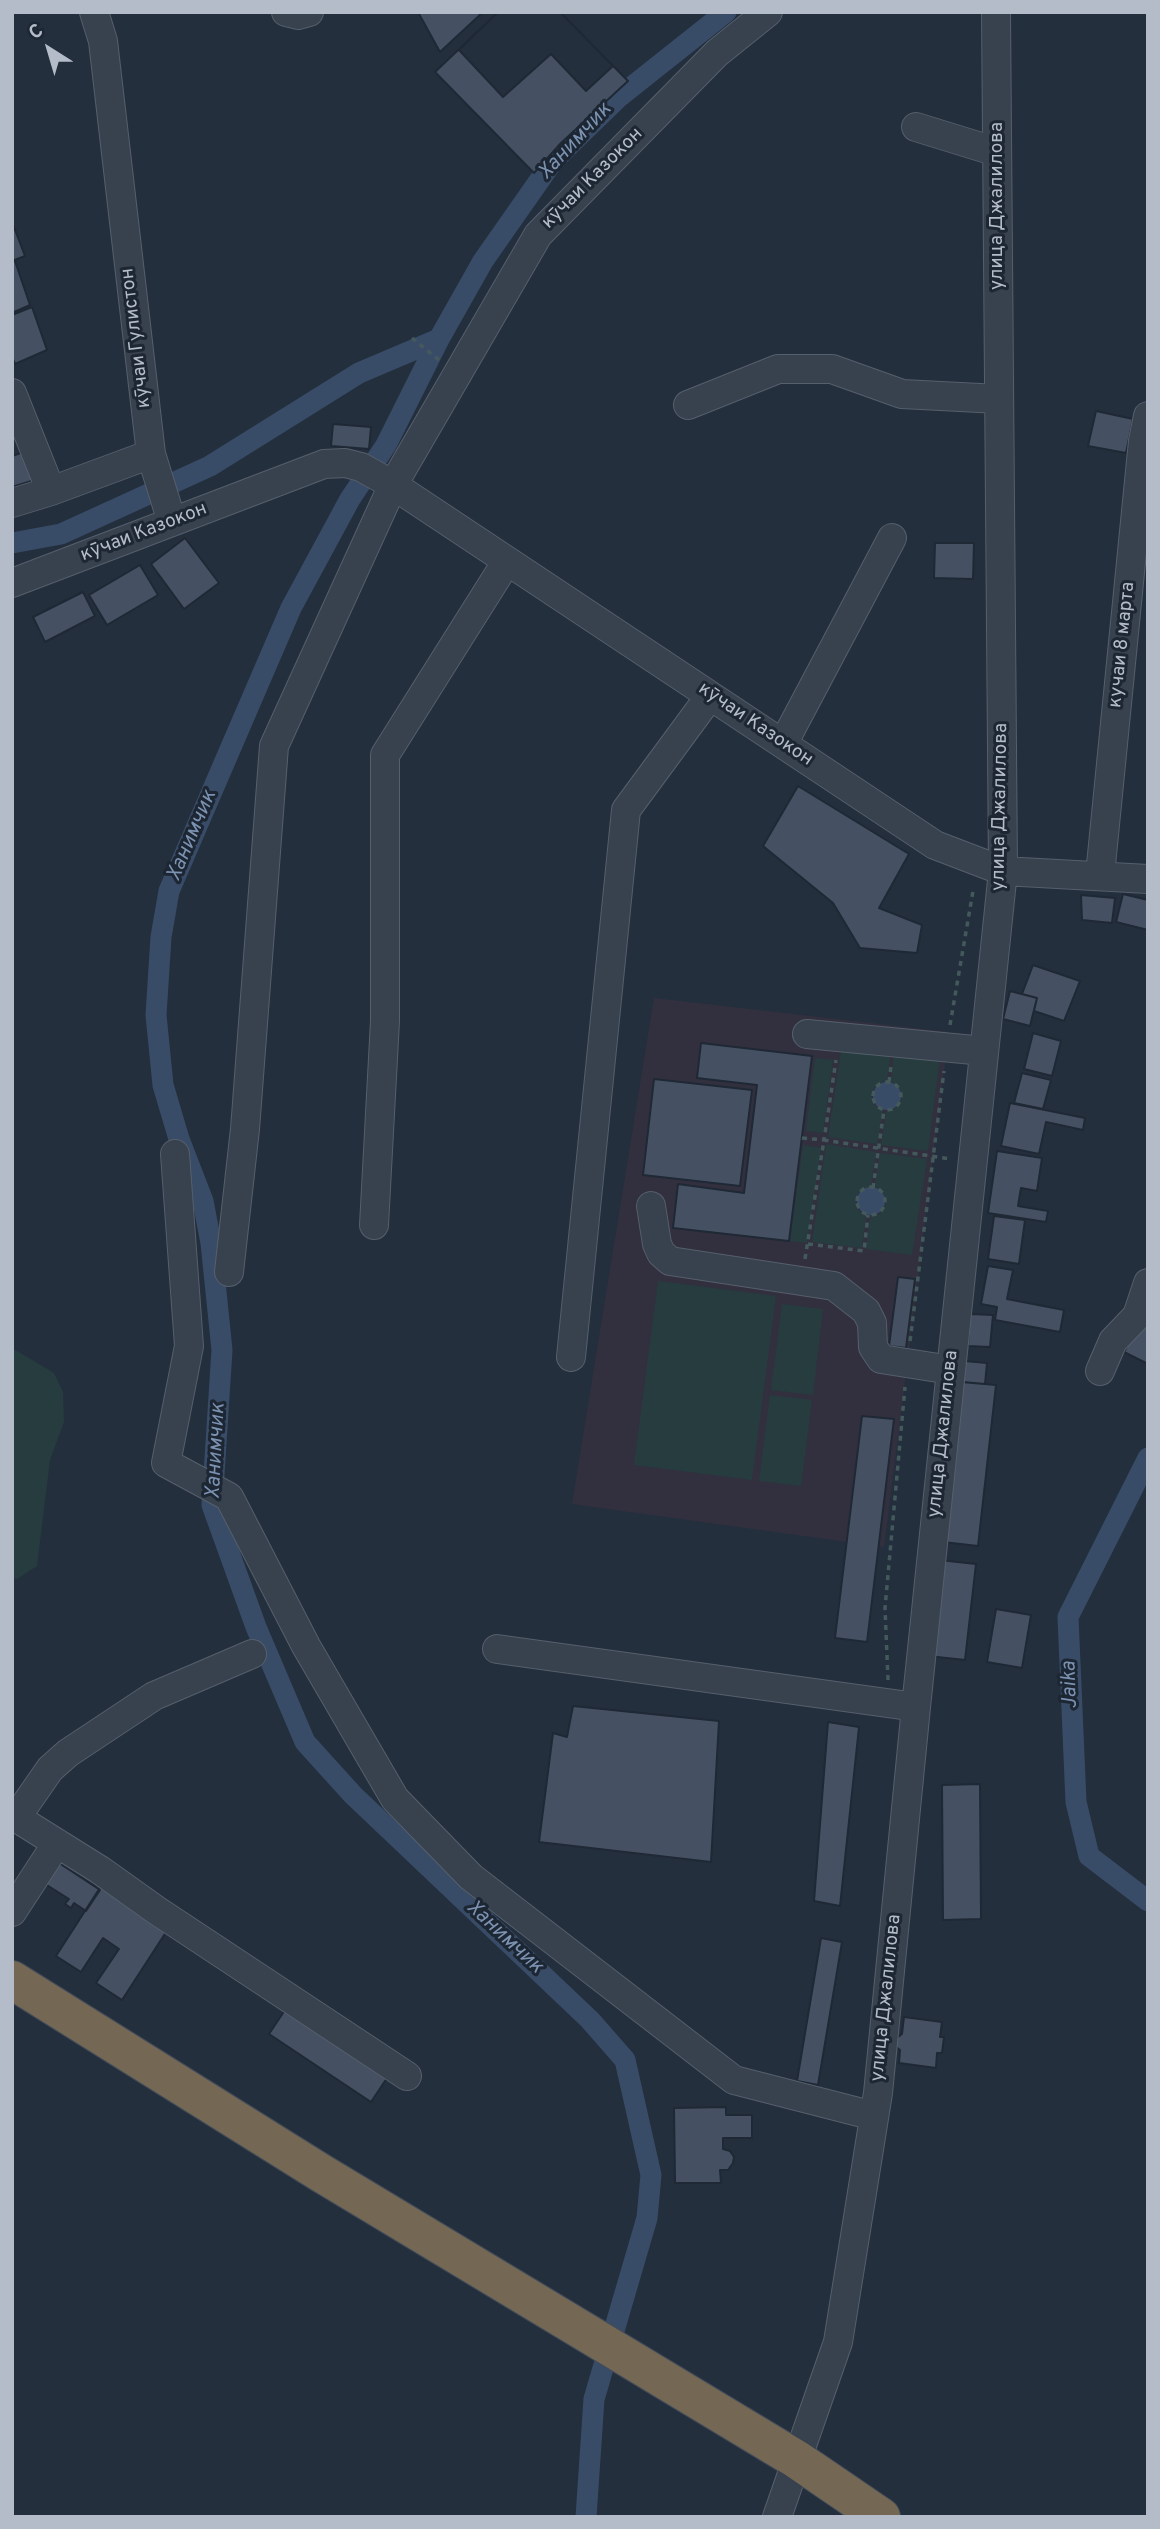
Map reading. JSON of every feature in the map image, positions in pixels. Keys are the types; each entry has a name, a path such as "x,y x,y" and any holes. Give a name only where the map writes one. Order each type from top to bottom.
{"highway":[{"path":"12,1980 321,2173 796,2459 881,2517"}],"street":[{"name":"кӯчаи Гулистон","path":"94,12 103,41 151,454 172,522"},
{"path":"286,12 298,15 309,12"},
{"name":"кӯчаи Казокон","path":"377,476 457,375 538,235 717,53 768,12"},
{"name":"улица Джалилова","path":"777,2517 838,2343 874,2116 902,1705 951,1370 1003,870 996,12"},
{"path":"916,127 997,152"},
{"path":"688,405 778,369 832,369 902,394 999,399"},
{"path":"12,393 51,491"},
{"name":"кучаи 8 марта","path":"1100,875 1143,441 1148,416"},
{"path":"12,503 151,454"},
{"name":"кӯчаи Казокон","path":"12,583 324,464 345,463 377,476 935,845 1003,870 1148,879"},
{"path":"229,1272 245,1129 275,746 377,476"},
{"path":"783,744 892,538"},
{"path":"374,1225 385,1021 385,755 507,561"},
{"path":"571,1357 626,810 710,696"},
{"path":"807,1034 984,1051"},
{"path":"175,1154 189,1346 166,1463 229,1497 306,1647 395,1799 471,1877 734,2080 874,2116"},
{"path":"651,1206 657,1244 665,1258 670,1261 834,1286 866,1311 872,1323 873,1347 881,1359 951,1370"},
{"path":"1100,1371 1113,1341 1137,1316 1148,1283"},
{"path":"497,1649 902,1705"},
{"path":"252,1654 155,1696 68,1753 50,1769 14,1816 407,2076"},
{"path":"12,1912 57,1843"}],"path":[{"path":"412,338 457,375"},
{"path":"902,1705 885,1608 908,1362 947,1046 973,891"},
{"path":"805,1265 840,1037"},
{"path":"889,1082 891,1066"},
{"path":"889,1082 897,1087 900,1100 895,1107 884,1110 875,1104 873,1096 876,1087 889,1082"},
{"path":"873,1188 884,1110"},
{"path":"802,1138 973,1162"},
{"path":"873,1188 882,1193 885,1202 878,1213 868,1215 858,1208 857,1199 861,1191 873,1188"},
{"path":"808,1244 864,1251 868,1215"}],"shaded area":[{"path":"654,998 949,1032 884,1547 572,1504"}],"green space":[{"path":"843,1039 892,1044 887,1080 876,1085 871,1093 873,1104 883,1111 877,1144 828,1137"},
{"path":"895,1045 941,1049 928,1151 881,1145 886,1112 896,1108 902,1099 900,1089 891,1081"},
{"path":"815,1058 833,1060 823,1133 806,1131"},
{"path":"826,1144 876,1152 871,1186 860,1190 855,1199 857,1209 866,1217 862,1248 812,1242"},
{"path":"803,1145 821,1148 807,1243 790,1241"},
{"path":"880,1153 927,1159 912,1255 866,1249 870,1218 881,1213 886,1204 884,1194 875,1186"},
{"path":"658,1281 776,1296 752,1480 634,1465"},
{"path":"782,1304 823,1309 813,1395 771,1390"},
{"path":"12,1348 54,1373 63,1392 64,1422 50,1460 37,1566 17,1579 12,1578"},
{"path":"770,1395 812,1400 801,1486 759,1481"}],"water":[{"path":"887,1082 897,1086 901,1096 897,1106 887,1110 877,1106 873,1096 877,1086"},
{"path":"871,1187 881,1191 885,1201 881,1211 871,1215 861,1211 857,1201 861,1191"}],"building":[{"path":"418,12 483,12 440,52"},
{"path":"498,12 560,12 628,81 561,143 534,173 435,72"},
{"path":"498,12 560,12 613,66 586,91 551,54 503,97 459,50"},
{"path":"12,222 25,256 12,261"},
{"path":"15,261 30,305 12,313 12,262"},
{"path":"32,307 47,350 15,364 12,357 12,315"},
{"path":"1096,411 1133,419 1126,453 1088,446"},
{"path":"333,424 371,427 369,449 331,446"},
{"path":"27,451 38,479 12,487 12,456"},
{"path":"185,538 219,583 184,609 151,564"},
{"path":"935,543 974,543 973,579 934,578"},
{"path":"140,565 158,595 107,625 89,595"},
{"path":"83,592 95,616 45,642 33,617"},
{"path":"798,786 909,854 879,908 922,925 917,953 860,948 833,903 763,846"},
{"path":"1123,894 1148,900 1148,930 1116,922"},
{"path":"1081,895 1115,898 1112,923 1082,920"},
{"path":"1033,965 1080,981 1064,1021 1034,1011 1037,998 1022,994"},
{"path":"1010,991 1037,998 1030,1026 1003,1019"},
{"path":"1033,1033 1061,1041 1052,1076 1024,1069"},
{"path":"701,1043 812,1056 789,1241 673,1228 678,1184 744,1193 757,1085 697,1078"},
{"path":"1022,1073 1051,1080 1043,1109 1014,1103"},
{"path":"654,1079 752,1090 740,1186 643,1175"},
{"path":"1010,1103 1085,1118 1083,1130 1046,1122 1039,1154 1001,1146"},
{"path":"997,1151 1042,1158 1037,1191 1021,1188 1018,1206 1048,1211 1046,1222 988,1213"},
{"path":"994,1216 1025,1220 1019,1264 988,1259"},
{"path":"988,1266 1013,1270 1007,1299 1064,1310 1060,1332 995,1320 997,1307 981,1304"},
{"path":"898,1277 915,1279 906,1348 889,1346"},
{"path":"1148,1307 1148,1364 1124,1352"},
{"path":"970,1314 993,1315 990,1347 968,1346"},
{"path":"965,1361 987,1363 985,1384 963,1382"},
{"path":"961,1382 996,1385 978,1546 943,1542"},
{"path":"862,1416 894,1419 867,1642 835,1638"},
{"path":"939,1560 976,1564 965,1660 928,1656"},
{"path":"996,1609 1031,1615 1022,1668 987,1662"},
{"path":"573,1706 719,1721 711,1862 539,1842 553,1733 567,1737"},
{"path":"828,1722 859,1727 840,1906 814,1901"},
{"path":"980,1784 981,1919 943,1920 942,1785"},
{"path":"56,1861 100,1890 86,1911 74,1903 71,1908 65,1904 69,1899 42,1882"},
{"path":"103,1883 170,1926 122,2000 96,1983 119,1949 103,1938 81,1972 56,1956"},
{"path":"821,1938 842,1942 818,2085 797,2081"},
{"path":"287,2007 389,2075 371,2102 269,2034"},
{"path":"904,2017 942,2022 942,2053 937,2053 936,2068 899,2063 900,2050 894,2040 902,2034"},
{"path":"726,2107 726,2115 752,2115 752,2138 723,2138 723,2149 730,2151 734,2157 728,2170 720,2170 721,2183 675,2183 674,2108"}],"waterway":[{"name":"Ханимчик","path":"12,543 61,534 210,466 359,373 439,339 483,261 553,161 619,97 726,12"},
{"name":"Ханимчик","path":"439,339 386,445 350,499 291,608 169,891 161,937 156,1015 163,1085 179,1139 203,1201 211,1243 222,1350 212,1505 256,1627 305,1742 353,1795 590,2020 625,2060 651,2175 647,2218 594,2399 586,2517"},
{"name":"Jaika","path":"1148,1458 1068,1617 1076,1802 1089,1856 1148,1901"}]}
